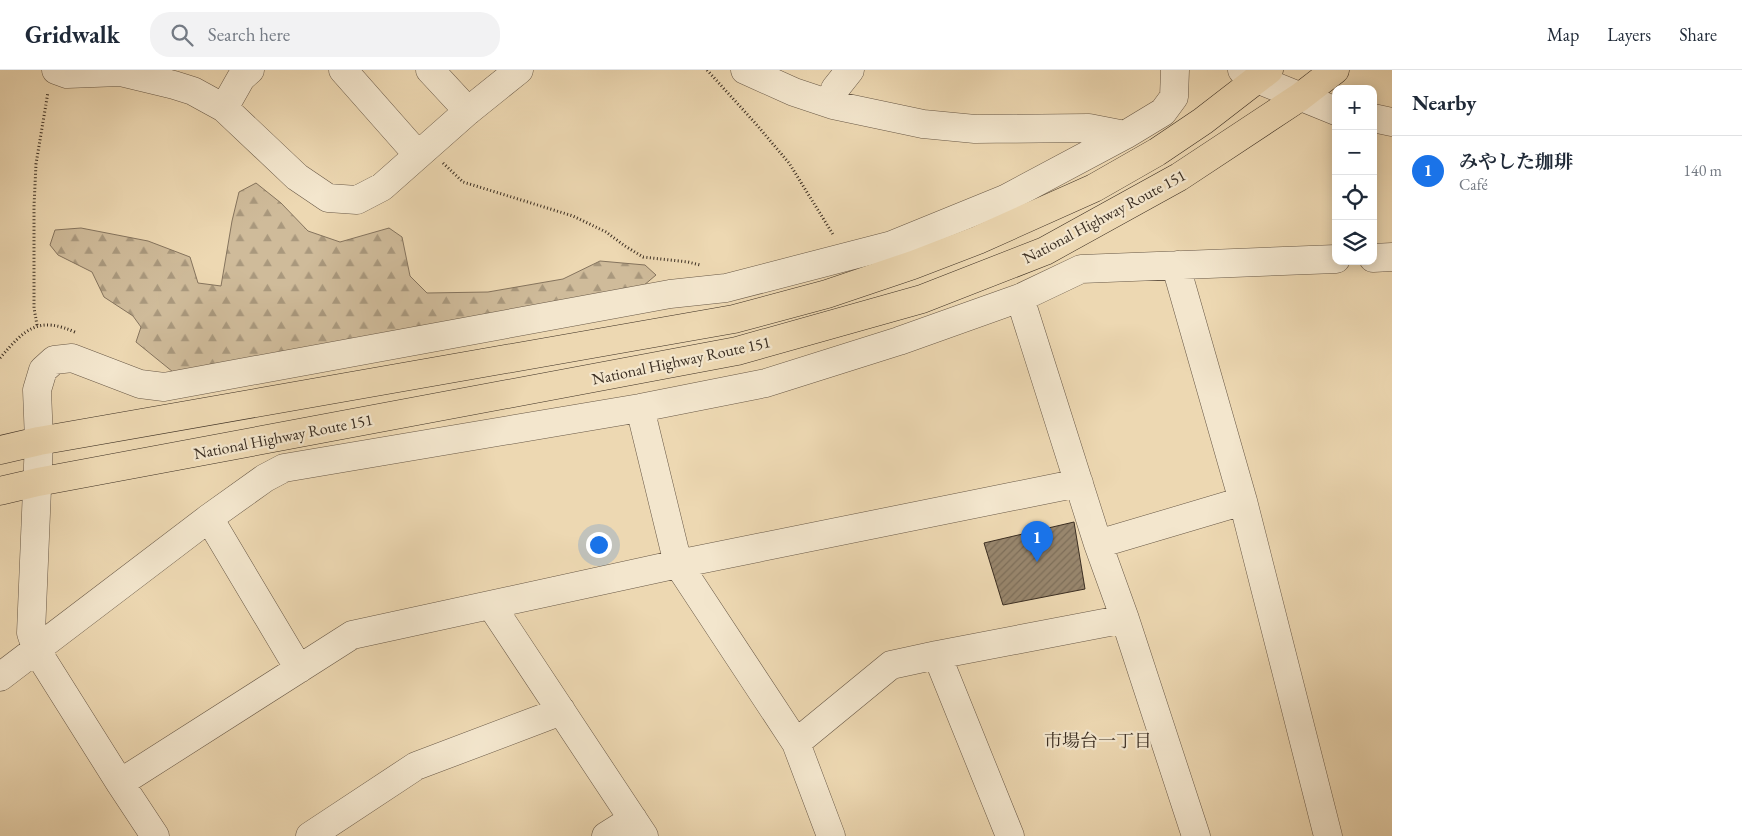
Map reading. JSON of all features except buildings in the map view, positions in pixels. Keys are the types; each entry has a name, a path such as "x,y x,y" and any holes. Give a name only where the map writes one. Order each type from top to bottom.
{"highway":[{"name":"National Highway Route 151","path":"0,491 38,482 736,351 922,299 1045,251 1179,177 1300,97 1335,70"},
{"name":"National Highway Route 151","path":"0,450 39,441 734,319 827,294 913,265 978,240 1094,188 1158,152 1203,121 1256,73"}],"street":[{"path":"224,108 241,78 250,70"},
{"path":"343,70 422,151"},
{"path":"430,70 468,111"},
{"path":"53,78 67,74 120,72 193,91 224,108 297,177 328,198 357,200 382,187 468,111 519,70"},
{"path":"745,70 794,92 832,105 923,124 975,130 1089,128 1125,135"},
{"path":"832,105 836,89 850,70"},
{"path":"155,836 120,784 37,650 31,633 38,482 37,390 43,370 54,360 72,358 140,384 164,387 670,294 731,287 892,245 1005,199 1125,135 1162,112 1174,97 1175,70"},
{"path":"1256,73 1300,97 1332,109"},
{"path":"1377,119 1392,122"},
{"path":"1377,258 1392,257"},
{"path":"0,677 209,518 264,478 284,468 640,408 766,382 899,341 1020,298 1081,269 1332,259"},
{"path":"1178,265 1179,277 1243,501 1328,836"},
{"path":"1020,298 1098,544 1125,619 1196,836"},
{"path":"640,408 678,564 796,743 831,836"},
{"path":"120,784 352,635 678,564 1079,483"},
{"path":"1098,544 1243,501"},
{"path":"209,518 299,669"},
{"path":"490,605 638,827 606,836"},
{"path":"796,743 891,665 1125,619"},
{"path":"937,655 1010,836"},
{"path":"310,836 416,766 561,710"}],"path":[{"path":"707,70 789,163 839,243 842,258"},
{"path":"37,325 34,308 36,164 53,78"},
{"path":"422,151 463,182 573,216 606,232 624,246 643,256 688,262 714,269 726,277 731,287"}],"green space":[{"path":"256,183 281,203 308,231 340,242 389,228 402,237 410,276 427,293 488,292 563,279 600,261 645,265 656,275 643,286 173,372 136,342 141,327 133,316 104,297 92,272 58,255 50,245 55,230 81,228 148,241 190,257 198,283 221,286 239,192"}],"place":[{"name":"みやした珈琲","path":"1037,562"}],"district":[{"name":"市場台一丁目","path":"1098,741"}]}
